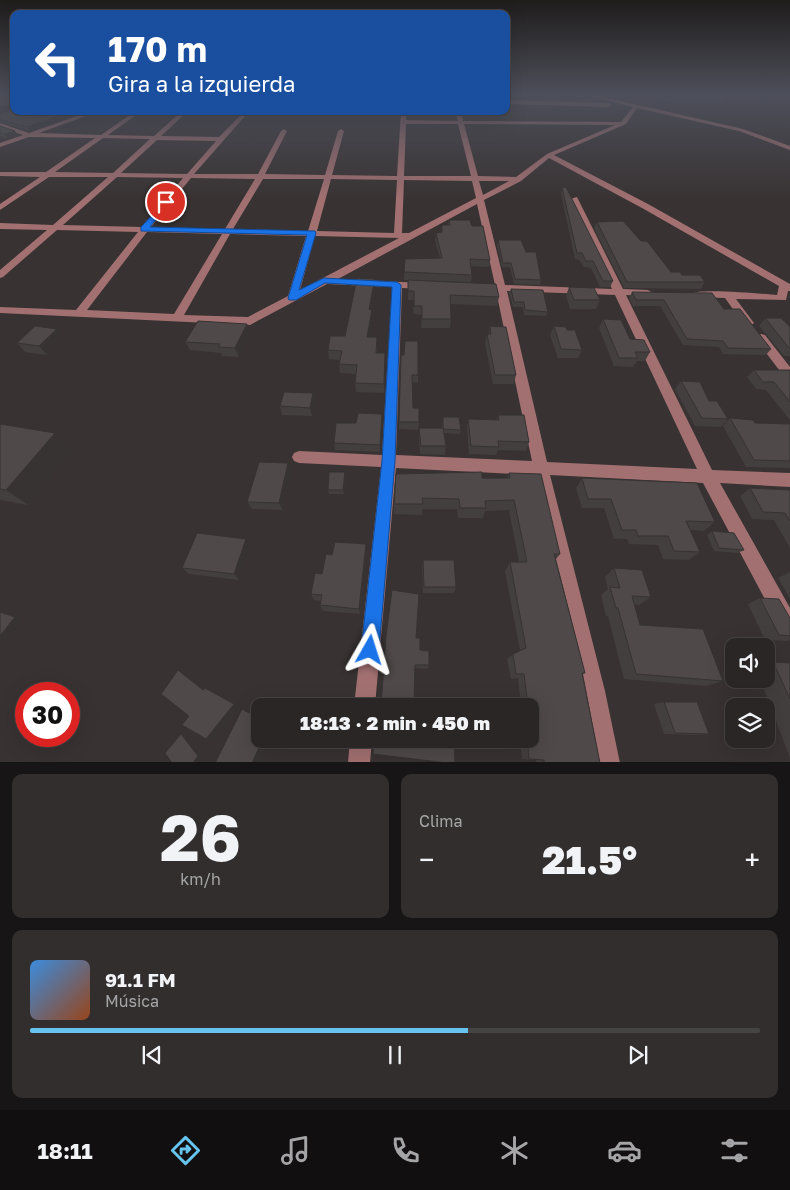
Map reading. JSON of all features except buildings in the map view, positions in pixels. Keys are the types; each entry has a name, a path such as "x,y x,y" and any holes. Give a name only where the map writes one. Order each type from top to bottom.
{"street":[{"path":"13,130 29,135 220,139"},
{"path":"0,145 44,130"},
{"path":"0,208 111,130"},
{"path":"0,275 165,130"},
{"path":"79,314 144,229 229,130"},
{"path":"398,234 402,130"},
{"path":"462,130 502,288 541,469 595,691 609,762"},
{"path":"0,310 250,322 518,179 549,155 609,130"},
{"path":"739,130 790,148"},
{"path":"176,319 229,231 284,131"},
{"path":"292,298 341,131"},
{"path":"549,155 786,283 782,298 727,294 688,294"},
{"path":"0,174 518,179"},
{"path":"574,200 708,477 790,626"},
{"path":"0,226 398,234 410,236"},
{"path":"324,281 435,286"},
{"path":"365,698 389,461 397,285"},
{"path":"483,287 658,293"},
{"path":"727,294 790,376"},
{"path":"299,457 790,480"},
{"path":"359,762 360,748"}],"route":[{"path":"166,202 144,229 312,233 292,298 324,281 397,285 389,461 370,650"}]}
